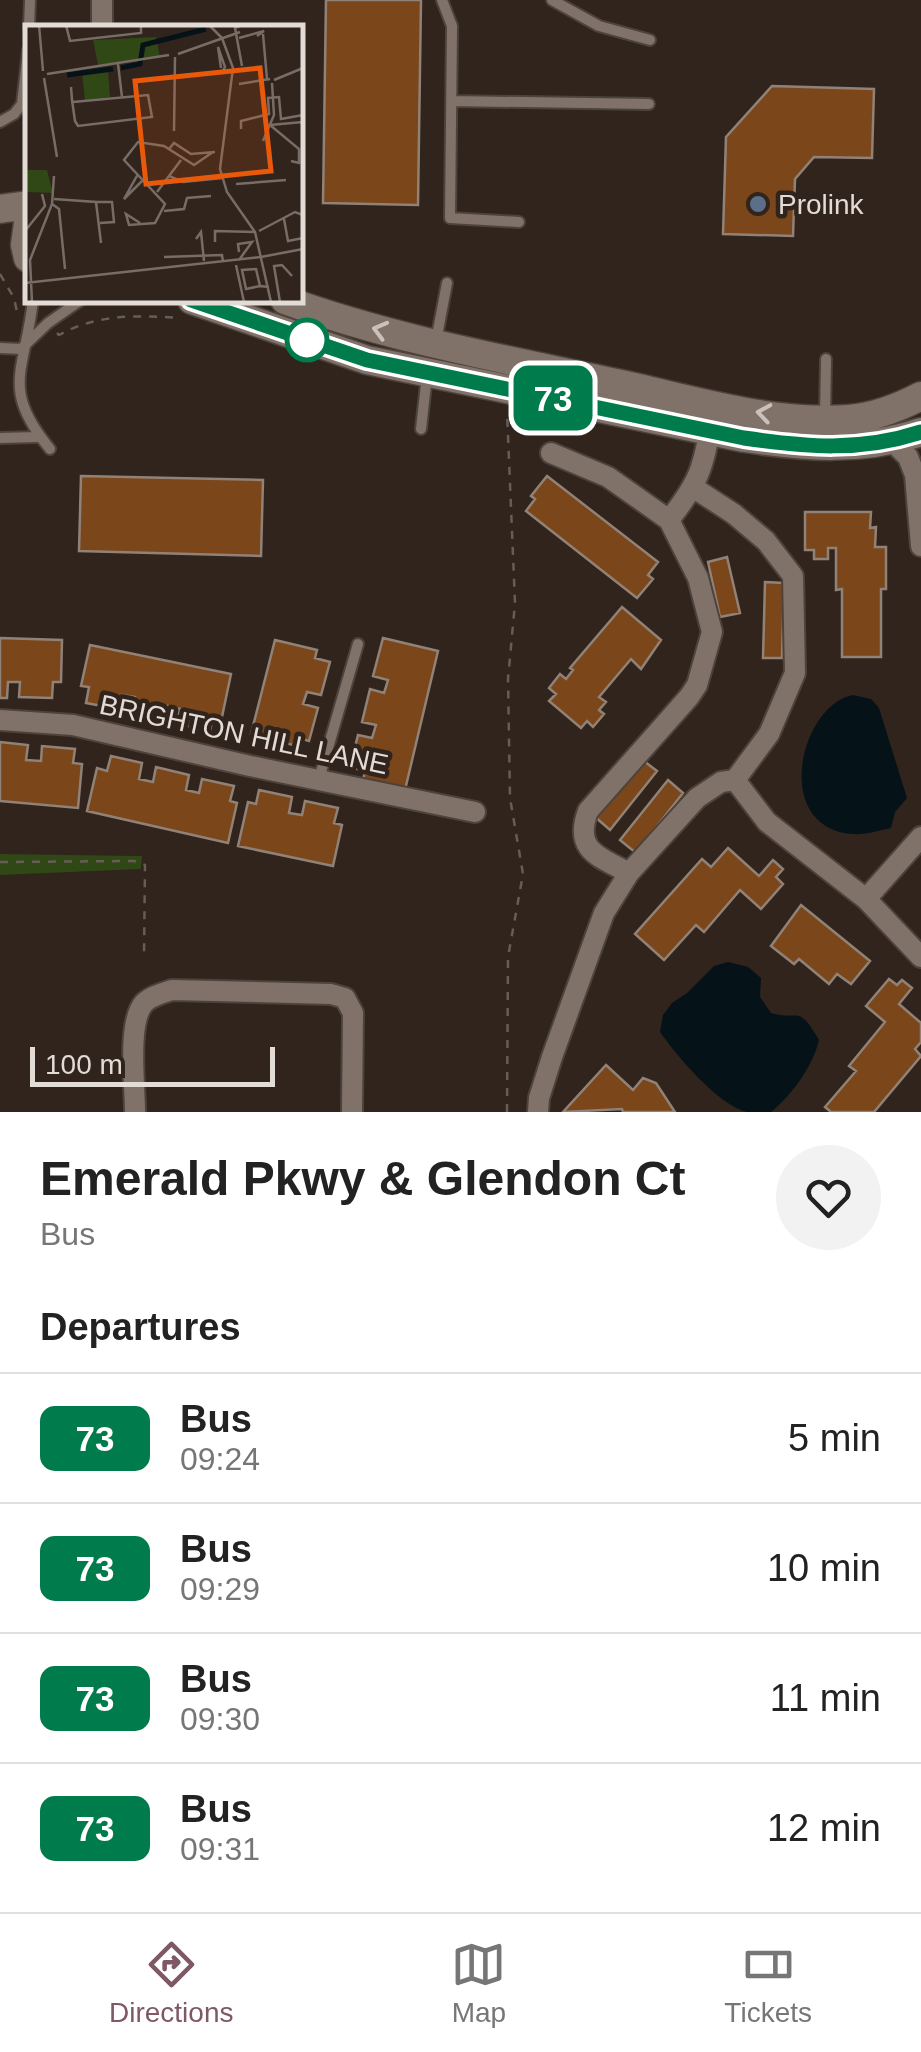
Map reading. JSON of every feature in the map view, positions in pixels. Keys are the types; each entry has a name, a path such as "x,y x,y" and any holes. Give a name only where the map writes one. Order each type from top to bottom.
{"main road":[{"path":"0,210 25,205"},
{"path":"0,246 25,258"},
{"path":"290,302 804,447 852,448 921,432"},
{"path":"186,309 428,374 712,418 775,415 847,419 884,413 921,396"}],"street":[{"path":"669,520 702,471 712,418"},
{"path":"892,441 908,457 915,475 921,546"},
{"path":"552,453 608,477 669,520 698,578 712,632 690,697 588,811 583,824 583,838 589,851 629,873"},
{"path":"538,1112 552,1056 604,914 629,873 697,798 721,782 735,780 769,734 795,673 792,576 766,540 694,488"},
{"name":"BRIGHTON HILL LANE","path":"0,720 74,725 475,812"},
{"path":"735,780 767,822 866,900 921,957"},
{"path":"866,900 921,837"},
{"path":"135,1112 138,1012 148,999 172,990 332,994 346,998 353,1013 352,1112"}],"lane":[{"path":"29,25 30,0"},
{"path":"442,0 452,26 450,218 519,222"},
{"path":"552,0 599,26 650,40"},
{"path":"0,122 22,104 25,78"},
{"path":"452,101 649,104"},
{"path":"436,344 447,283"},
{"path":"33,302 11,395 28,428 50,449"},
{"path":"0,348 21,349 78,302"},
{"path":"825,418 826,359"},
{"path":"421,429 428,374"},
{"path":"0,438 36,436"},
{"path":"319,780 358,644"}],"path":[{"path":"0,274 14,298 16,312 24,313"},
{"path":"54,329 59,336 97,319 186,309"},
{"path":"506,1112 508,957 523,874 510,798 508,679 515,603 507,410"},
{"path":"0,862 134,861 145,865 144,957"}],"green space":[{"path":"0,854 142,856 141,869 0,875"}],"shaded area":[{"path":"853,695 871,699 879,708 907,798 895,812 891,828 857,834 827,826 811,811 803,790 802,766 819,720 834,704"},
{"path":"728,962 748,967 761,978 760,997 771,1013 802,1018 819,1040 801,1079 771,1112 747,1112 724,1100 687,1066 660,1032 663,1015 672,1003 714,966"}],"building":[{"path":"326,0 421,0 418,205 323,203"},
{"path":"772,86 874,89 872,158 814,157 795,179 793,236 723,234 726,137"},
{"path":"81,476 263,480 261,556 79,551"},
{"path":"547,476 658,562 648,575 653,579 637,598 526,511 535,499 531,496"},
{"path":"805,512 871,512 870,528 876,527 875,547 886,547 886,589 881,589 881,657 842,657 842,589 836,590 836,548 828,548 828,559 814,559 814,550 805,550"},
{"path":"727,557 740,613 720,617 708,562"},
{"path":"765,582 784,583 782,658 763,658"},
{"path":"622,607 661,640 641,669 631,659 599,697 606,702 599,710 604,714 593,727 587,721 581,728 549,701 556,694 549,688 560,674 566,679 573,670 570,668"},
{"path":"0,638 62,640 61,682 53,682 52,698 19,697 20,682 8,682 7,698 0,698"},
{"path":"383,638 438,651 405,790 363,780 365,771 350,767 358,735 372,738 376,725 362,722 370,689 384,693 388,680 373,676"},
{"path":"275,640 317,650 315,658 330,662 321,695 307,692 303,704 318,708 309,741 295,737 293,745 251,734"},
{"path":"90,645 231,674 222,717 213,716 210,731 177,724 180,709 168,706 165,720 131,713 135,697 122,695 118,709 86,703 89,687 81,686"},
{"path":"0,742 28,745 26,760 41,761 42,746 75,749 73,763 82,764 78,808 0,801"},
{"path":"111,756 142,763 139,779 153,782 156,767 189,775 186,790 199,793 202,779 234,786 230,801 237,803 228,843 87,811 97,768 107,771"},
{"path":"640,758 657,771 610,830 594,816"},
{"path":"668,780 683,793 636,853 620,840"},
{"path":"259,790 292,797 289,813 302,815 305,801 338,808 334,823 342,825 333,866 238,846 248,802 256,804"},
{"path":"728,848 759,876 773,860 783,869 776,877 783,884 761,909 740,890 704,932 696,925 664,960 635,934 702,859 711,867"},
{"path":"801,905 870,961 851,984 837,974 829,984 799,959 794,964 771,946"},
{"path":"889,979 897,985 902,980 912,988 899,1004 921,1023 921,1042 915,1049 921,1056 874,1112 831,1112 825,1107 856,1071 849,1066 885,1022 866,1006"},
{"path":"606,1065 633,1090 643,1078 656,1083 675,1112 563,1112"}],"bus line":[{"name":"73","path":"197,302 367,360 709,432 804,447 852,448 921,432"}],"place":[{"name":"Prolink","path":"758,204"}]}
